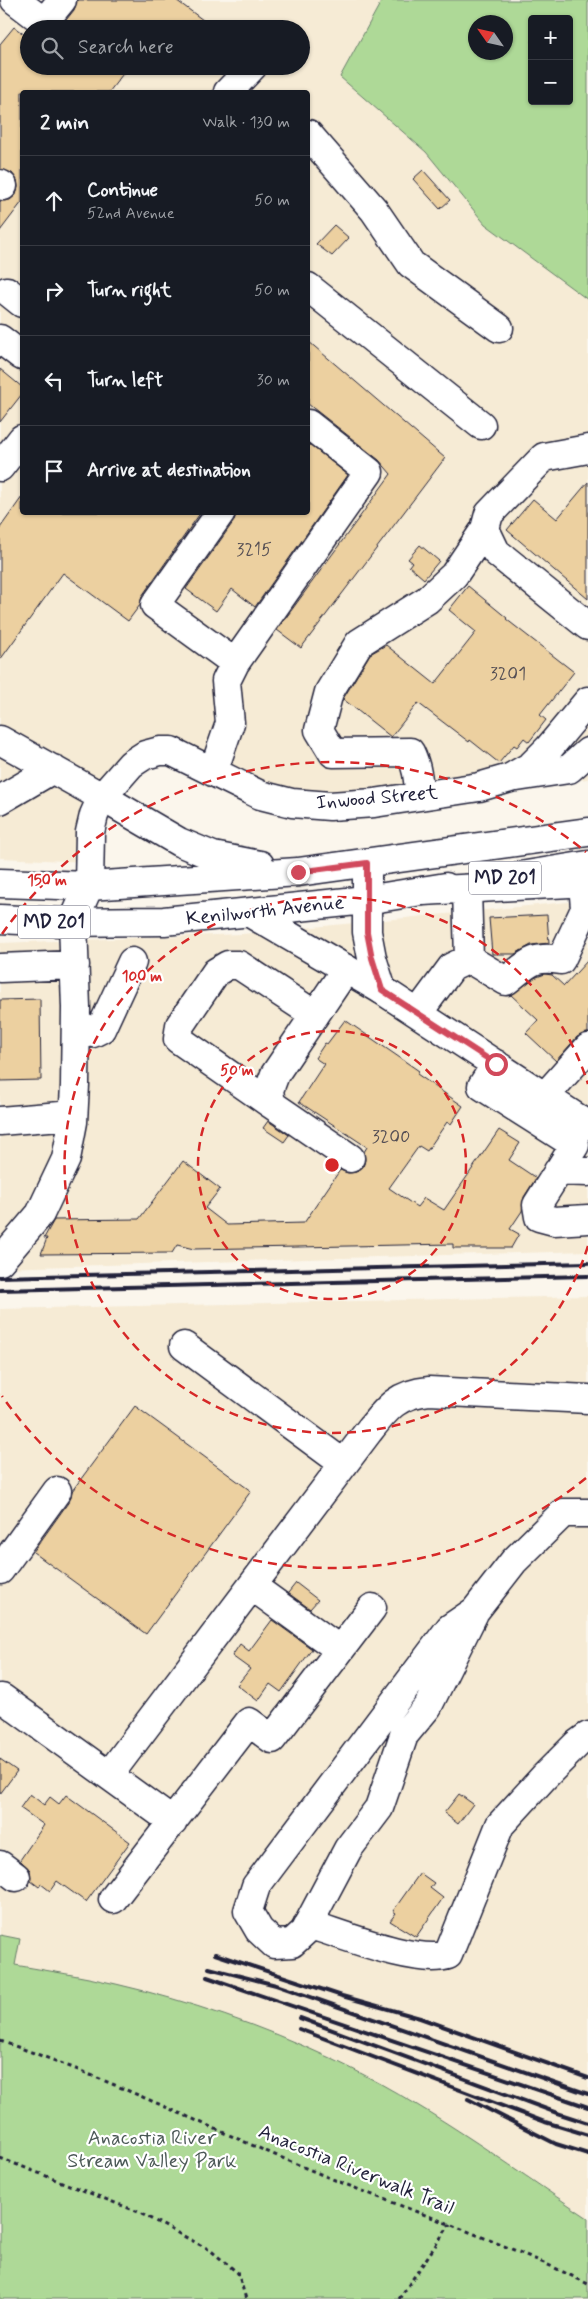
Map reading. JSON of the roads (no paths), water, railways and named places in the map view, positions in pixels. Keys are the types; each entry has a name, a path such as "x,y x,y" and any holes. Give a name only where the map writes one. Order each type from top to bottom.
{"main road":[{"path":"15,0 41,20"},
{"path":"46,20 62,0"},
{"path":"230,90 244,75"},
{"path":"310,136 374,210 411,264 499,328"},
{"path":"310,288 481,425"},
{"path":"0,339 20,354"},
{"path":"213,772 230,723 226,681 235,663 370,472 310,426"},
{"path":"0,467 20,442"},
{"path":"419,796 419,778 410,752 333,753 320,730 329,692 360,643 427,600 454,575 485,529 489,514 544,457 588,449"},
{"path":"219,515 154,605 235,663"},
{"path":"485,529 496,552 588,626"},
{"name":"Inwood Street","path":"102,797 132,764 145,755 160,751 180,755 260,795 292,803 330,806 479,787 510,778 531,766 549,748 588,701"},
{"path":"0,740 179,842 213,856 298,872"},
{"path":"510,778 569,770 588,752"},
{"path":"0,800 53,769"},
{"path":"0,1261 40,1214 66,1160 74,1115 76,1022 73,922 89,886 90,832 94,815 102,797"},
{"name":"Kenilworth Avenue","path":"0,883 89,886 298,872 588,832"},
{"path":"367,863 367,932 372,958 382,990"},
{"path":"422,891 466,889 586,876 585,909 561,960 535,959 506,980 469,959"},
{"name":"Kenilworth Avenue","path":"0,919 73,922 164,922 366,900 422,891 586,876"},
{"path":"466,889 469,959"},
{"path":"250,913 382,990 588,1125"},
{"path":"418,1013 452,967 469,959"},
{"path":"76,1022 93,1033 101,1029 132,962"},
{"path":"0,968 75,965"},
{"path":"315,1015 239,965 228,965 216,972 180,1025 178,1039 350,1158"},
{"path":"271,1104 269,1090 275,1074 346,969"},
{"path":"545,1096 588,1048"},
{"path":"496,1064 482,1086 575,1145 537,1205 539,1217 554,1221 588,1219"},
{"path":"0,1121 74,1115"},
{"path":"558,1171 588,1172"},
{"path":"184,1346 344,1464"},
{"path":"109,1775 344,1464 386,1410 399,1398 413,1392 430,1391 588,1399"},
{"path":"0,1570 57,1492"},
{"path":"475,1611 450,1628 256,1886 248,1911 259,1930 274,1944 292,1943 304,1932 348,1849 378,1808 404,1736 428,1706 475,1611 514,1561 564,1513 588,1513"},
{"path":"252,1586 340,1650"},
{"path":"113,1899 249,1722 272,1739 372,1608"},
{"path":"1,1697 173,1822"},
{"path":"308,1924 381,1947 438,1958 448,1954 500,1825 544,1777 577,1744 588,1736"}],"railway":[{"path":"0,1277 588,1263"},
{"path":"0,1290 588,1276"},
{"path":"215,1954 342,1996 420,2018 588,2078"},
{"path":"209,1968 276,1985 588,2094"},
{"path":"207,1977 588,2107"},
{"path":"300,2018 588,2123"},
{"path":"299,2029 545,2122 588,2135"},
{"path":"468,2099 556,2144 588,2154"}],"park label":[{"name":"Anacostia River Stream Valley Park","path":"152,2150"}]}
